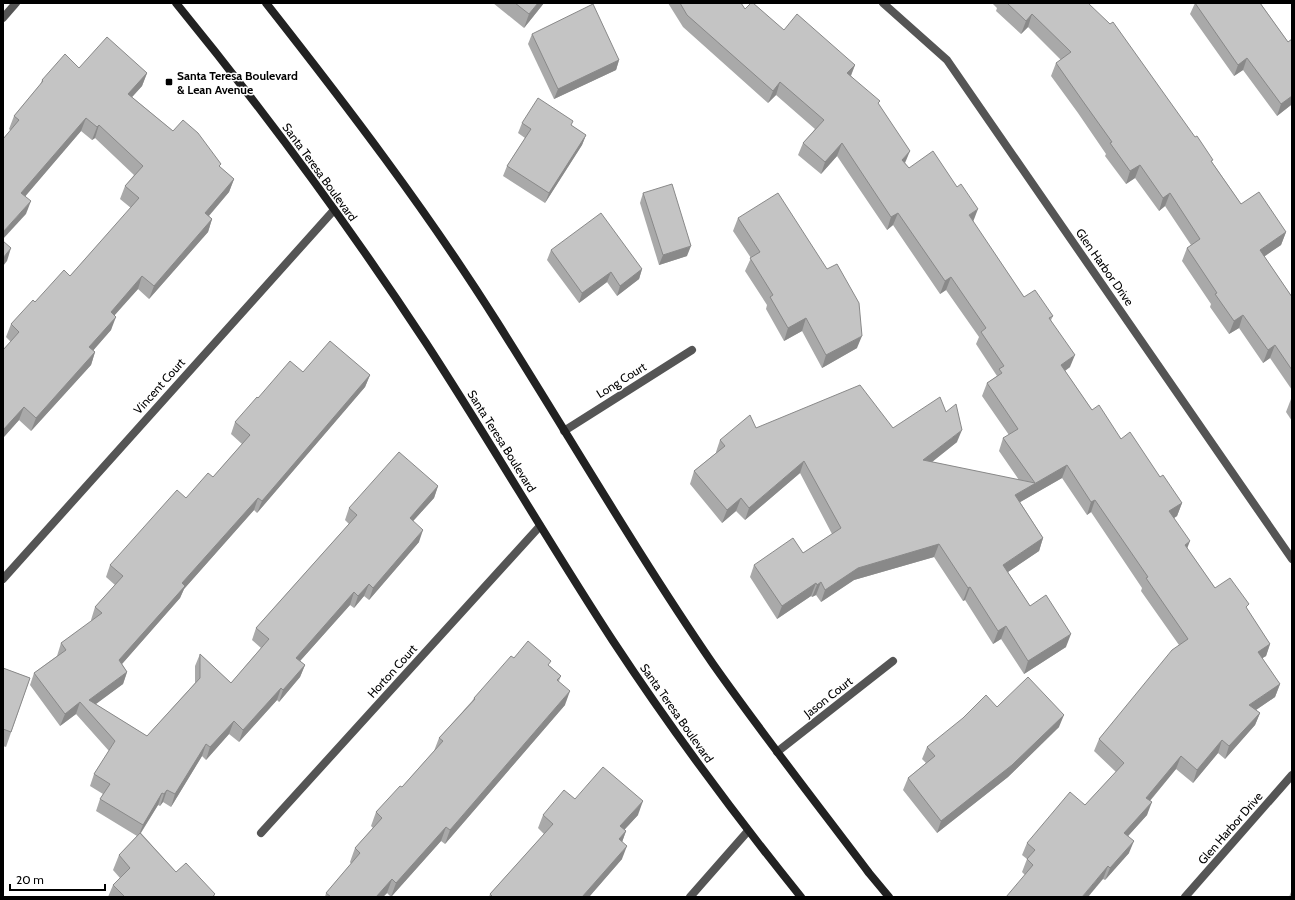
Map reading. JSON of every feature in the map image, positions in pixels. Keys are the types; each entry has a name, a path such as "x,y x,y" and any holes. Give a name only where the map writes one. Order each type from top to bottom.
{"main road":[{"name":"Santa Teresa Boulevard","path":"176,3 283,140 382,277 427,344 613,642 678,736 748,832 801,897"},
{"path":"266,3 352,114 446,246 496,320 640,553 713,664 777,752 889,897"}],"street":[{"path":"3,18 16,3"},
{"name":"Glen Harbor Drive","path":"883,3 947,60 1292,559"},
{"name":"Vincent Court","path":"3,579 334,210"},
{"name":"Long Court","path":"564,430 692,350"},
{"name":"Horton Court","path":"261,833 540,526"},
{"name":"Jason Court","path":"777,752 893,661"},
{"name":"Glen Harbor Drive","path":"1185,897 1292,775"},
{"path":"690,897 748,832"}],"building":[{"path":"515,3 538,3 529,14"},
{"path":"680,3 741,3 745,9 753,3 784,30 797,14 855,65 847,73 880,101 878,103 910,151 902,160 909,168 933,151 957,187 961,184 978,209 969,215 1024,297 1035,290 1053,316 1049,318 1075,355 1061,365 1092,410 1099,405 1121,439 1130,432 1160,477 1163,475 1182,503 1169,511 1190,541 1185,545 1215,588 1230,578 1249,604 1246,607 1270,644 1258,652 1280,684 1249,705 1260,713 1229,746 1222,740 1197,770 1181,756 1146,798 1152,802 1124,833 1134,841 1110,868 1108,866 1082,897 1006,897 1033,865 1027,859 1035,850 1027,843 1070,792 1085,805 1124,763 1099,739 1172,650 1188,639 1146,578 1148,577 1095,500 1091,502 1067,465 1015,495 1043,538 1003,565 1030,606 1046,595 1071,634 1028,661 1006,626 998,631 970,587 968,588 939,544 858,568 825,590 821,582 817,585 816,583 782,606 754,565 793,538 803,553 841,528 804,461 749,508 741,498 727,510 694,471 725,446 720,440 750,415 756,428 860,385 893,428 940,397 946,412 956,404 962,430 923,460 1035,483 1003,438 1018,429 987,383 1002,373 999,369 1004,366 981,332 986,328 951,277 945,281 898,213 891,217 842,143 825,162 803,143 824,120 780,82 773,91 687,15"},
{"path":"1007,3 1088,3 1110,24 1113,22 1195,137 1197,136 1213,160 1211,161 1241,204 1259,192 1286,232 1260,250 1292,297 1292,370 1275,345 1268,350 1243,315 1234,321 1215,294 1217,293 1187,248 1200,239 1170,193 1163,198 1140,165 1130,171 1110,143 1112,142 1056,63 1071,52 1032,14 1026,21"},
{"path":"1195,3 1260,3 1288,42 1292,39 1292,96 1281,104 1247,58 1238,65"},
{"path":"593,4 619,60 558,89 532,34"},
{"path":"107,37 147,73 128,94 173,131 183,120 198,133 221,164 219,166 234,179 205,213 212,219 154,286 142,276 111,312 116,317 89,347 95,352 36,418 24,407 3,430 3,350 19,332 11,324 33,300 35,302 64,270 70,276 139,198 125,186 143,166 99,125 97,127 86,118 21,193 31,201 3,232 3,139 19,120 14,116 43,81 42,80 65,54 79,68"},
{"path":"538,98 573,121 571,125 586,135 549,193 507,166 531,129 522,123"},
{"path":"672,184 691,246 663,255 643,193"},
{"path":"778,193 827,269 837,264 859,303 862,336 826,355 806,318 788,328 770,297 773,295 750,258 760,252 738,218"},
{"path":"601,213 642,269 620,286 611,272 582,293 551,250"},
{"path":"3,241 11,248 3,258"},
{"path":"330,341 370,375 262,501 258,498 182,583 185,586 119,660 127,672 89,700 147,736 200,678 200,654 231,683 269,639 256,628 357,515 349,508 399,452 438,486 410,518 423,530 373,588 369,584 358,596 354,592 296,658 305,665 283,690 281,688 243,730 234,721 210,747 206,744 175,794 167,790 164,794 162,793 143,825 100,799 110,784 94,774 115,741 80,702 65,714 34,673 66,650 61,643 102,613 95,607 123,576 110,565 177,490 186,498 208,473 213,477 250,435 235,422 257,397 258,398 290,361 303,372"},
{"path":"528,641 551,661 548,665 561,676 557,680 570,691 450,830 446,827 396,883 392,879 376,897 331,897 326,893 360,853 355,848 382,818 376,812 400,786 402,787 443,741 439,738 475,699 474,698 511,656 514,658"},
{"path":"3,668 30,678 11,732 3,729"},
{"path":"1028,677 1064,715 1012,765 941,821 908,778 935,756 927,747 963,718 986,695 997,707"},
{"path":"603,767 643,801 620,826 626,831 619,839 627,846 582,897 493,897 490,894 553,824 543,815 564,790 575,799"},
{"path":"140,833 176,872 186,863 215,894 212,897 125,897 113,885 130,868 119,855"}],"place":[{"name":"Santa Teresa Boulevard & Lean Avenue","path":"169,82"}]}
